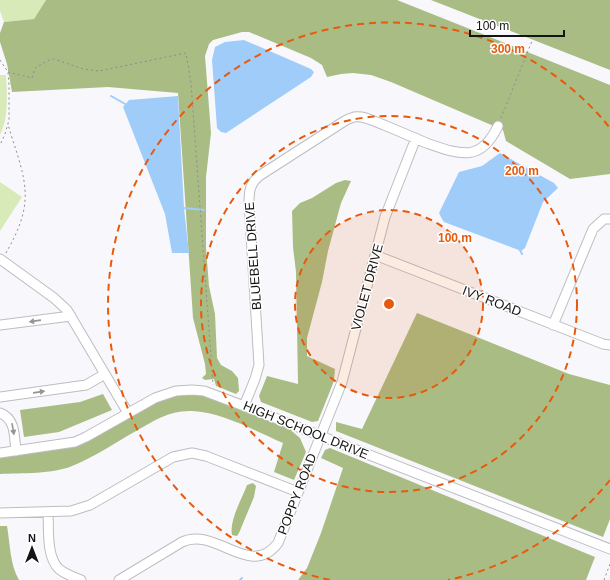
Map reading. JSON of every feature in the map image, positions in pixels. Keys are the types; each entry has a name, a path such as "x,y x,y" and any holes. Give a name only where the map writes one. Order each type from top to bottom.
{"street":[{"name":"BLUEBELL DRIVE","path":"244,406 259,365 249,202 249,192 254,181 259,176 343,122 355,117 370,120 455,153 463,154 480,149 491,140 498,126"},
{"name":"VIOLET DRIVE","path":"320,436 342,382 385,217 416,138"},
{"path":"553,325 593,229 604,219 610,219"},
{"name":"IVY ROAD","path":"375,255 553,325 603,344 610,345"},
{"path":"0,259 60,303 71,316 128,413"},
{"path":"0,325 71,316"},
{"path":"0,397 86,385 105,374"},
{"name":"HIGH SCHOOL DRIVE","path":"0,453 80,440 160,395 186,390 209,392 610,549"},
{"path":"0,413 7,416 11,421 16,451"},
{"name":"POPPY ROAD","path":"119,580 182,542 190,539 202,539 249,556 266,554 273,549 279,540 320,436"},
{"path":"0,514 71,511 81,509 169,458 186,453 196,453 206,456 298,492"},
{"path":"48,512 50,551 53,561 63,572 81,580"}],"path":[{"path":"498,126 532,41"},
{"path":"8,72 32,78 35,68 48,60 54,60 83,69 99,71 186,53 191,83 213,387"},
{"path":"0,60 8,72 9,84 8,124 0,144"},
{"path":"0,259 5,255 20,224 25,201 24,185 8,124"},
{"path":"604,580 610,564"}],"green space":[{"path":"0,0 46,0 34,19 4,22 0,11"},
{"path":"46,0 397,0 610,85 610,174 570,179 506,141 503,130 391,82 371,75 353,73 327,77 322,65 311,58 249,32 242,32 213,40 209,44 205,56 211,133 206,177 206,248 209,286 215,314 217,358 221,365 232,371 238,378 239,391 236,394 216,386 214,379 205,380 202,378 206,374 205,364 193,318 178,93 108,87 12,92 7,64 0,42 0,33 4,22 34,19"},
{"path":"431,0 610,0 610,70"},
{"path":"0,75 6,75 7,98 5,121 0,135"},
{"path":"345,180 351,181 341,203 307,338 307,356 335,369 334,381 318,421 312,422 261,402 259,396 267,376 298,384 296,272 293,247 292,211 300,203 312,198 336,183"},
{"path":"0,182 22,197 0,231"},
{"path":"417,313 569,374 610,385 610,519 603,537 336,431 336,422 362,429"},
{"path":"103,394 112,410 59,432 24,437 20,410 80,402"},
{"path":"193,394 210,397 287,427 300,438 306,452 294,480 274,472 283,443 227,418 192,411 176,412 162,417 104,450 65,469 37,473 0,474 0,458 79,445 157,401 177,395"},
{"path":"330,448 595,557 586,580 298,580 307,568 321,533 343,468 321,458 325,450"},
{"path":"253,483 256,486 254,497 239,533 237,536 232,535 232,523 236,510 247,485"},
{"path":"0,526 7,526 12,561 19,580 0,580"}],"water":[{"path":"244,40 311,69 314,72 311,77 226,133 221,132 217,128 212,60 215,47 225,42"},
{"path":"178,96 184,208 189,253 172,253 165,214 123,107 129,100"},
{"path":"500,153 554,183 558,188 543,202 525,248 521,251 444,222 439,213 459,172 482,166"}],"waterway":[{"path":"111,96 127,105"},
{"path":"183,208 204,210"},
{"path":"520,250 522,254"}]}
